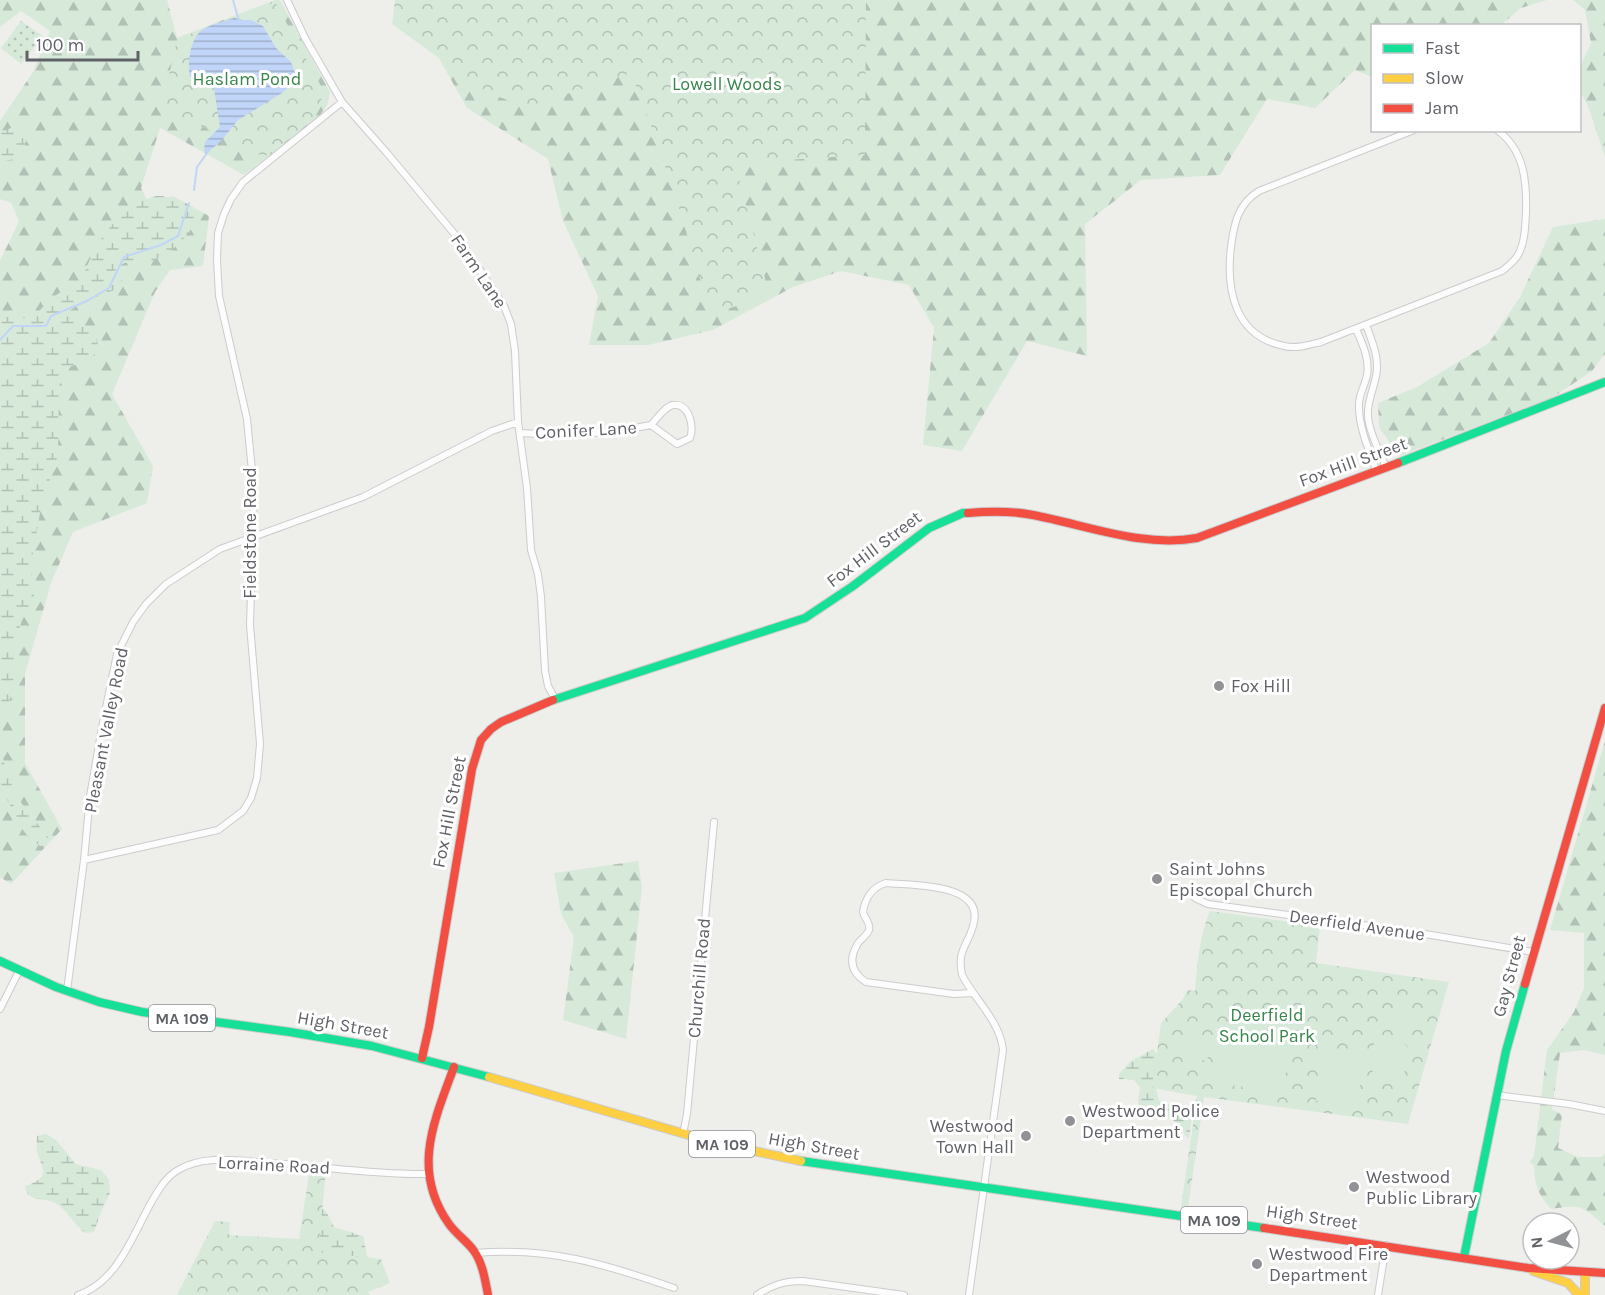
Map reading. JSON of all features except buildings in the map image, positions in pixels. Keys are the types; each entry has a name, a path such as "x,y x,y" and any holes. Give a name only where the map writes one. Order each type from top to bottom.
{"street":[{"name":"Farm Lane","path":"287,0 310,48 342,102 462,243 504,306 511,324 531,550 542,597 545,671 548,686 555,699"},
{"name":"Fieldstone Road","path":"84,860 218,830 243,811 251,798 257,778 260,744 250,625 254,492 247,419 219,296 218,233 231,199 243,182 342,102"},
{"path":"1409,132 1259,191 1241,207 1236,220 1231,250 1230,289 1242,318 1252,330 1267,340 1284,346 1321,342 1502,271 1519,254 1525,229 1527,188 1521,161 1510,141 1499,132"},
{"path":"1366,326 1377,366 1377,376 1368,402 1369,422 1386,467"},
{"path":"1356,329 1368,367 1367,376 1359,395 1360,419 1376,470"},
{"name":"Fox Hill Street","path":"422,1058 472,769 481,740 490,729 501,722 555,699 805,618 853,586 929,528 963,513 988,511 1030,514 1153,541 1176,542 1209,533 1496,426 1605,382"},
{"name":"Conifer Lane","path":"520,433 552,435 626,430 651,425 668,407 674,405 688,412 692,432 690,438 677,444 651,425"},
{"name":"Pleasant Valley Road","path":"67,991 92,785 117,654 123,639 146,604 166,584 220,549 363,497 492,431 518,422"},
{"name":"Gay Street","path":"1464,1257 1506,1051 1605,708"},
{"name":"Churchill Road","path":"683,1134 687,1114 714,822"},
{"path":"969,1295 1003,1050 1002,1039 997,1027 972,993 960,967 962,948 973,928 975,918 973,909 967,897 947,889 886,883 877,886 864,904 863,912 869,924 869,930 856,945 852,968 857,976 866,982 954,994 972,993"},
{"name":"Deerfield Avenue","path":"1186,889 1195,898 1208,904 1407,931 1533,952"},
{"name":"High Street","path":"0,961 67,991 99,1002 142,1012 325,1038 422,1058 683,1134 806,1162 1386,1245 1521,1267"},
{"path":"0,1009 20,971"},
{"path":"454,1067 428,1142 427,1174 432,1192 448,1222 476,1253 489,1295"},
{"path":"1496,1095 1605,1111"},
{"name":"Lorraine Road","path":"78,1295 99,1286 111,1272 164,1182 178,1170 192,1164 223,1160 380,1173 427,1174"},
{"path":"1378,1295 1386,1245"},
{"path":"476,1253 504,1250 549,1253 608,1266 674,1288"},
{"path":"1532,1271 1569,1282 1579,1295"},
{"name":"High Street","path":"1571,1271 1605,1273"},
{"path":"1585,1272 1585,1295"},
{"path":"757,1295 771,1286 788,1281 904,1295"}],"green space":[{"path":"0,0 167,0 177,38 280,0 330,92 328,103 319,117 244,175 160,128 141,188 150,206 173,196 209,216 203,266 170,270 155,292 112,394 153,466 147,503 73,532 51,583 25,674 25,763 62,829 11,884 0,877 0,261 19,221 11,203 0,199 0,121 33,72 50,31 21,11 0,27"},
{"name":"Lowell Woods","path":"395,0 866,0 865,155 770,161 736,168 764,273 768,298 710,313 673,192 631,73 524,108 486,91 392,24"},
{"path":"406,0 1547,0 1521,8 1502,24 1371,24 1371,77 1355,70 1315,108 1267,99 1220,175 1141,180 1085,224 1087,356 1027,341 962,451 923,445 934,328 909,285 841,271 793,287 713,330 648,345 589,345 598,296 563,221 548,159 467,108"},
{"path":"1573,0 1605,0 1605,157 1581,92 1581,65 1591,43 1585,10"},
{"name":"Haslam Pond","path":"275,2 321,86 322,98 312,119 294,136 264,157 162,107 177,39"},
{"path":"21,21 43,36 21,64 1,48"},
{"path":"15,126 28,129 25,146 18,158 0,162 0,133"},
{"path":"156,196 184,202 186,210 193,216 193,226 166,254 150,262 129,262 119,266 115,271 124,283 122,287 79,304 67,315 96,336 97,348 89,360 67,369 59,386 58,455 41,507 31,565 34,596 17,635 10,699 0,720 0,315 15,319 33,317 53,297 83,278 90,259 114,222 136,204"},
{"path":"1605,219 1605,354 1592,371 1550,399 1399,456 1379,427 1378,403 1417,387 1489,343 1520,297 1553,227"},
{"path":"1605,741 1605,1055 1584,1050 1560,1053 1552,1109 1562,1115 1558,1148 1578,1157 1602,1157 1605,1153 1605,1226 1581,1208 1551,1209 1538,1189 1534,1166 1530,1162 1534,1156 1547,1050 1574,1012 1584,988 1584,933 1550,930"},
{"path":"0,742 5,767 16,796 48,837 49,841 46,845 40,846 29,838 0,786"},
{"path":"638,861 642,887 626,1039 563,1020 574,937 561,914 554,873"},
{"name":"Deerfield School Park","path":"1210,911 1320,926 1316,963 1449,982 1408,1124 1204,1097 1188,1208 1181,1207 1197,1096 1152,1088 1161,1023 1183,999 1187,990 1195,991 1201,940"},
{"path":"1389,1009 1419,1012 1417,1029 1387,1026"},
{"path":"1186,1031 1211,1036 1213,1046 1208,1058 1194,1062 1184,1056"},
{"path":"1219,1032 1290,1041 1284,1092 1213,1083"},
{"path":"1378,1039 1404,1043 1408,1048 1404,1074 1385,1079 1372,1071 1368,1057"},
{"path":"1324,1047 1365,1053 1357,1107 1316,1101"},
{"path":"1153,1049 1158,1055 1156,1088 1159,1100 1173,1106 1191,1106 1193,1110 1189,1139 1178,1123 1173,1120 1140,1111 1138,1100 1140,1088 1134,1080 1119,1079 1119,1074 1131,1061"},
{"path":"46,1134 56,1140 76,1164 101,1170 109,1180 110,1193 94,1232 85,1233 57,1204 33,1198 26,1192 25,1186 38,1180 43,1174 37,1152 37,1136"},
{"path":"310,1168 326,1171 318,1252 381,1259 390,1283 368,1292 370,1295 177,1295 215,1221 230,1222 229,1235 299,1239"},
{"path":"323,1209 334,1227 363,1236 373,1284 367,1295 178,1295 303,1250 300,1229 314,1213"}],"water":[{"path":"235,18 251,20 263,26 276,48 291,62 296,76 292,84 282,93 238,120 222,140 207,153 204,151 205,142 220,127 214,89 208,79 190,77 192,44 203,29"}],"waterway":[{"path":"233,0 239,21"},
{"path":"194,190 197,167 210,149"},
{"path":"0,340 13,326 46,326 51,316 87,301 109,288 124,257 161,245 178,236 189,203"}],"traffic: fast":[{"path":"1398,463 1605,382"},
{"path":"553,700 805,618 853,586 929,528 968,513"},
{"path":"0,961 56,987 99,1002 142,1012 290,1032 372,1046 489,1077"},
{"path":"1464,1257 1506,1051 1525,984"},
{"path":"801,1161 1264,1228"}],"traffic: slow":[{"path":"489,1077 716,1143 801,1161"},
{"path":"1533,1271 1568,1283 1579,1295"},
{"path":"1585,1272 1585,1295"}],"traffic: jam":[{"path":"968,513 1025,514 1136,538 1156,540 1197,538 1398,463"},
{"path":"422,1058 472,769 481,740 501,722 553,700"},
{"path":"1525,984 1605,708"},
{"path":"454,1067 439,1107 430,1146 431,1185 437,1204 449,1224 471,1247 480,1261 488,1295"},
{"path":"1264,1228 1528,1268 1605,1273"}],"place":[{"name":"Fox Hill","path":"1219,686"},
{"name":"Saint Johns Episcopal Church","path":"1157,879"},
{"name":"Westwood Police Department","path":"1070,1121"},
{"name":"Westwood Town Hall","path":"1026,1136"},
{"name":"Westwood Public Library","path":"1354,1187"},
{"name":"Westwood Fire Department","path":"1257,1264"}]}
